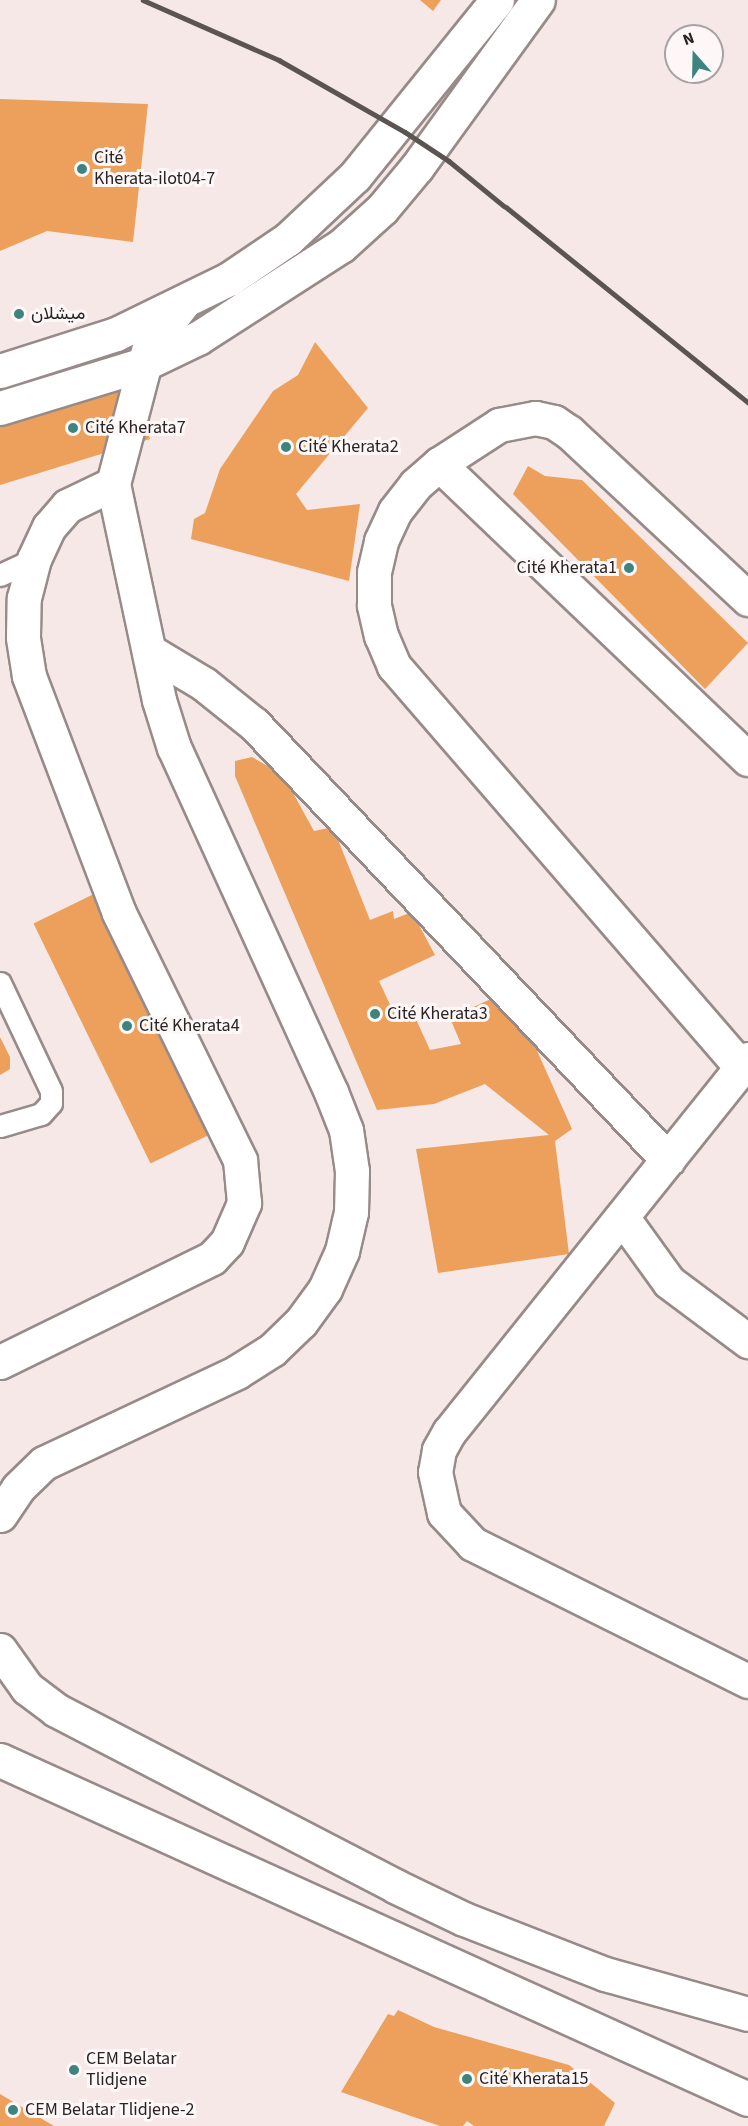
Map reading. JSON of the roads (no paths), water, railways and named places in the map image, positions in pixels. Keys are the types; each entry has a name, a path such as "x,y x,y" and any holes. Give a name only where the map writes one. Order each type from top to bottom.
{"street":[{"path":"0,371 116,334 183,303 239,272 288,239 355,176 497,0"},
{"path":"0,408 144,364 198,338 276,291 341,246 381,209 417,167 538,0"},
{"path":"0,1515 18,1488 45,1463 237,1372 272,1350 301,1322 325,1289 342,1251 351,1212 352,1171 346,1130 174,748 149,651 113,484 144,364 157,334 183,303"},
{"path":"748,599 554,422 536,418 499,425 440,464 415,485 395,511 381,541 374,572 374,604 381,636 394,666 745,1063 449,1431 439,1450 437,1492 444,1513 473,1544 748,1682"},
{"path":"440,464 748,759"},
{"path":"0,1362 212,1258 227,1242 244,1203 240,1160 119,913 29,676 23,637 24,598 34,559 49,527 67,506 113,484"},
{"path":"149,651 204,684 254,723 668,1160"},
{"path":"622,1217 669,1282 748,1341"},
{"path":"0,1650 27,1688 56,1710 395,1886 464,1919 605,1974 748,2014"},
{"path":"0,1760 748,2099"}],"lane":[{"path":"0,575 34,559"},
{"path":"0,983 51,1091 51,1103 41,1114 0,1126"}],"railway":[{"path":"143,0 279,60 405,132 449,161 504,206"},
{"path":"506,207 748,402"}],"place":[{"name":"Cité Kherata-ilot04-7","path":"82,169"},
{"name":"ميشلان","path":"19,314"},
{"name":"Cité Kherata7","path":"73,428"},
{"name":"Cité Kherata2","path":"286,447"},
{"name":"Cité Kherata1","path":"629,568"},
{"name":"Cité Kherata3","path":"375,1014"},
{"name":"Cité Kherata4","path":"127,1026"},
{"name":"CEM Belatar Tlidjene","path":"74,2070"},
{"name":"Cité Kherata15","path":"467,2079"},
{"name":"CEM Belatar Tlidjene-2","path":"13,2110"}]}
